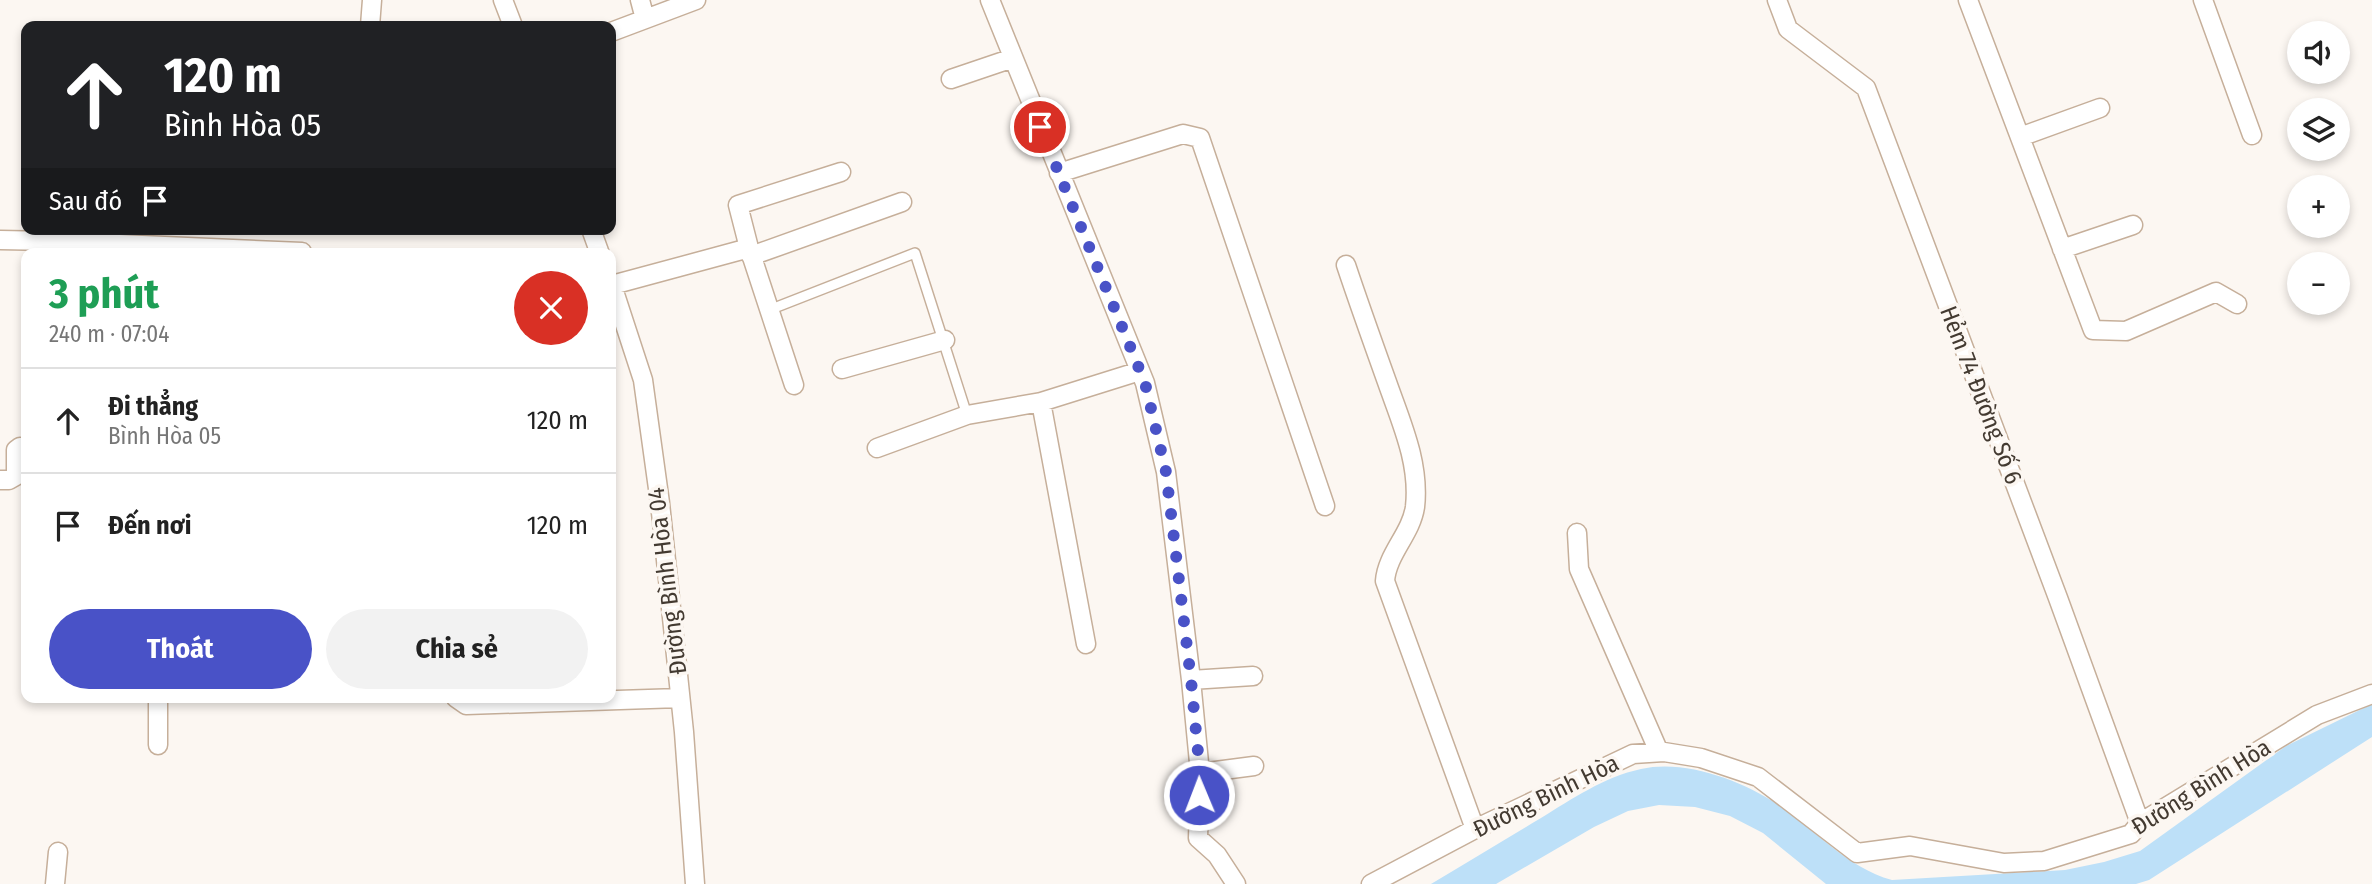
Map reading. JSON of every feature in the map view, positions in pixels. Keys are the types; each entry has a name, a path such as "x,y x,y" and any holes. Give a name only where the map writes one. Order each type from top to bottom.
{"street":[{"path":"370,21 372,0"},
{"path":"503,0 511,21"},
{"path":"640,0 645,19"},
{"path":"616,30 696,0"},
{"path":"990,0 1140,371 1166,472 1200,773 1198,838 1217,855 1236,884"},
{"name":"Hẻm 74 Đường Số 6","path":"1777,0 1788,29 1866,88 2140,823"},
{"path":"1968,0 2093,330 2126,331 2216,292 2236,304"},
{"path":"2203,0 2252,135"},
{"path":"951,79 1013,58"},
{"path":"2020,136 2100,108"},
{"path":"1059,173 1183,134 1200,138 1325,506"},
{"path":"794,384 750,252 738,205 841,172"},
{"path":"616,283 750,252 902,202"},
{"path":"2062,249 2133,225"},
{"path":"0,240 50,248"},
{"path":"1346,265 1413,457 1416,491 1414,509 1406,534 1388,566 1385,581 1475,829"},
{"name":"Đường Bình Hòa 04","path":"616,315 619,334 643,380 660,503 695,884"},
{"path":"842,369 945,340"},
{"path":"877,448 967,415 1041,402 1140,371"},
{"path":"1041,402 1086,644"},
{"path":"0,480 13,479 16,476 16,450 21,447"},
{"path":"1577,533 1579,569 1659,752"},
{"path":"1191,680 1253,676"},
{"name":"Đường Bình Hòa","path":"1371,884 1475,829 1633,754 1659,752 1701,758 1758,777 1857,853 1910,846 2004,863 2044,861 2131,834 2140,823 2317,715 2372,694"},
{"path":"616,700 680,698"},
{"path":"158,703 158,745"},
{"path":"463,703 527,703"},
{"path":"1200,773 1254,766"},
{"path":"55,884 58,852"}],"lane":[{"path":"769,310 915,253 967,415"}],"water":[{"path":"2372,704 2372,737 2149,880 2136,884 1826,884 1763,833 1730,816 1695,807 1659,805 1628,811 1594,827 1496,884 1431,884 1589,789 1614,777 1658,767 1693,769 1747,787 1777,804 1860,866 1892,880 2065,870 2140,851 2286,746"}],"route":[{"path":"1040,127 1145,383 1166,472 1191,680 1200,773 1199,795"}]}
